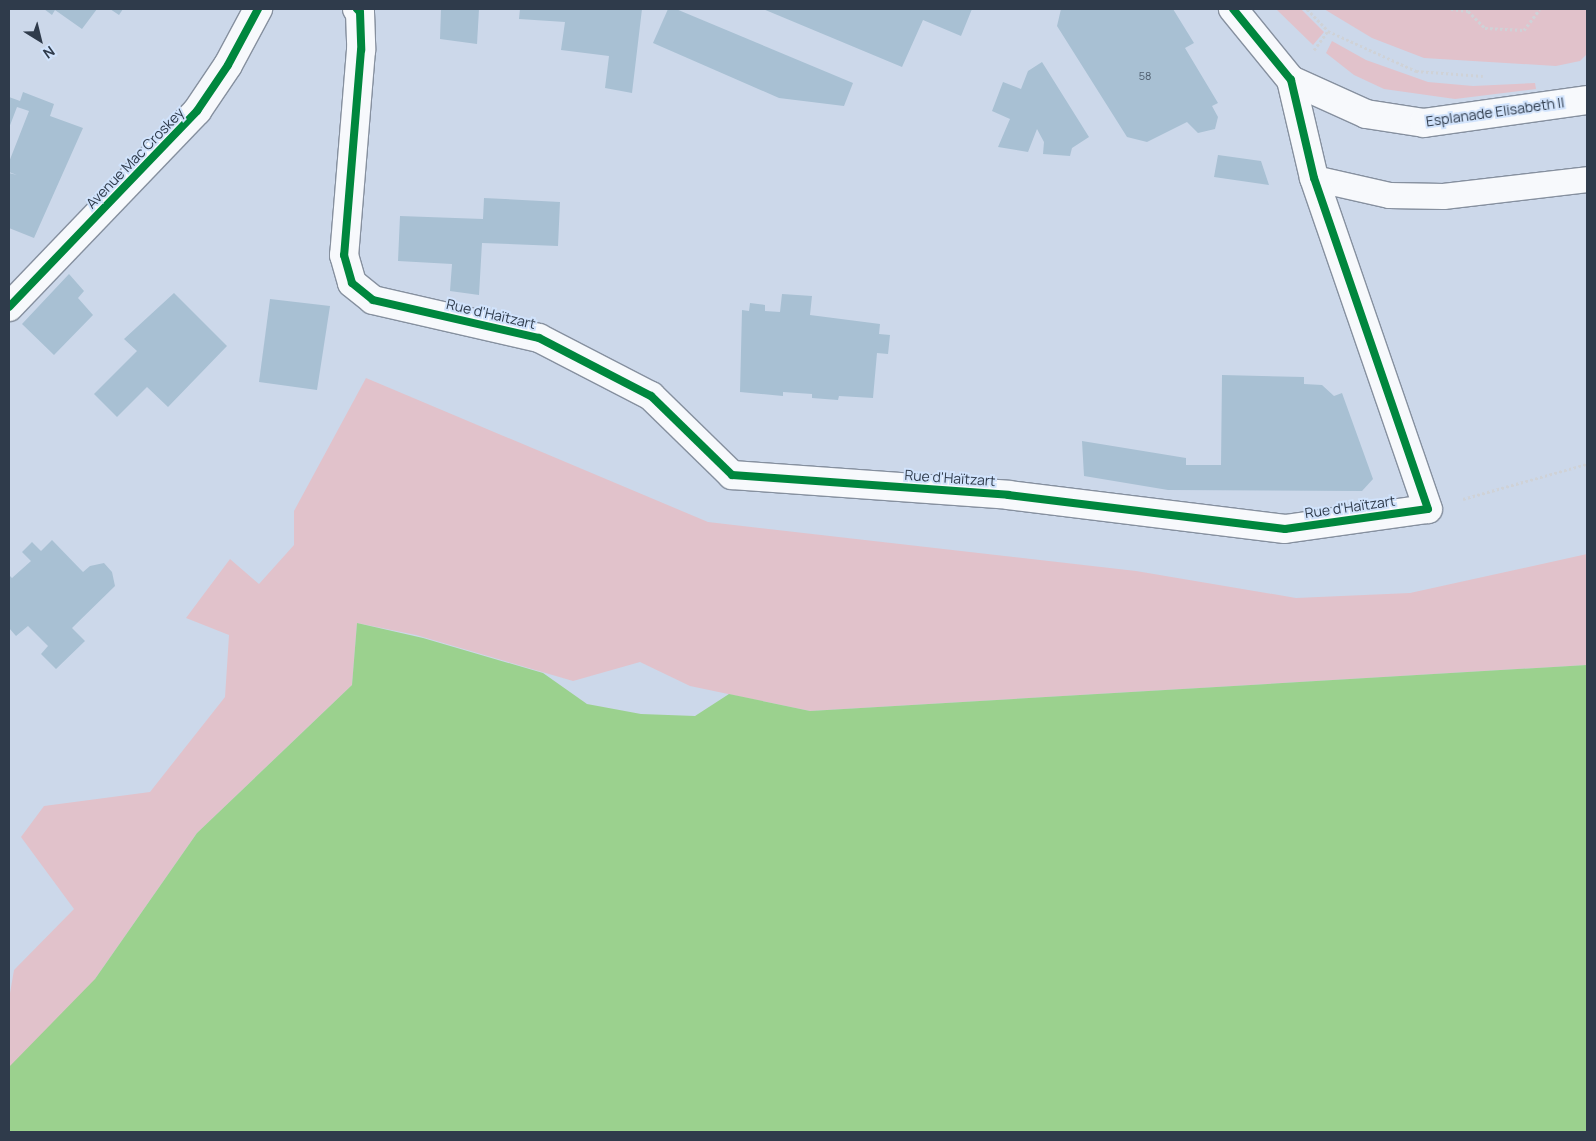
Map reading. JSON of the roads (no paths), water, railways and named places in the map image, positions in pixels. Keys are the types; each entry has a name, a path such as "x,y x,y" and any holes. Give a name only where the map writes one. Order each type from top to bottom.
{"street":[{"name":"Avenue Mac Croskey","path":"9,307 197,111 228,65 258,9"},
{"name":"Rue d'Haïtzart","path":"357,9 360,12 361,50 344,255 352,283 373,300 538,338 651,396 732,475 1008,495 1285,528 1428,509 1314,178"},
{"path":"1233,9 1291,80 1314,178"},
{"name":"Esplanade Elisabeth II","path":"1291,80 1366,114 1424,123 1587,100"}],"lane":[{"path":"1314,178 1389,195 1444,196 1587,179"}]}
